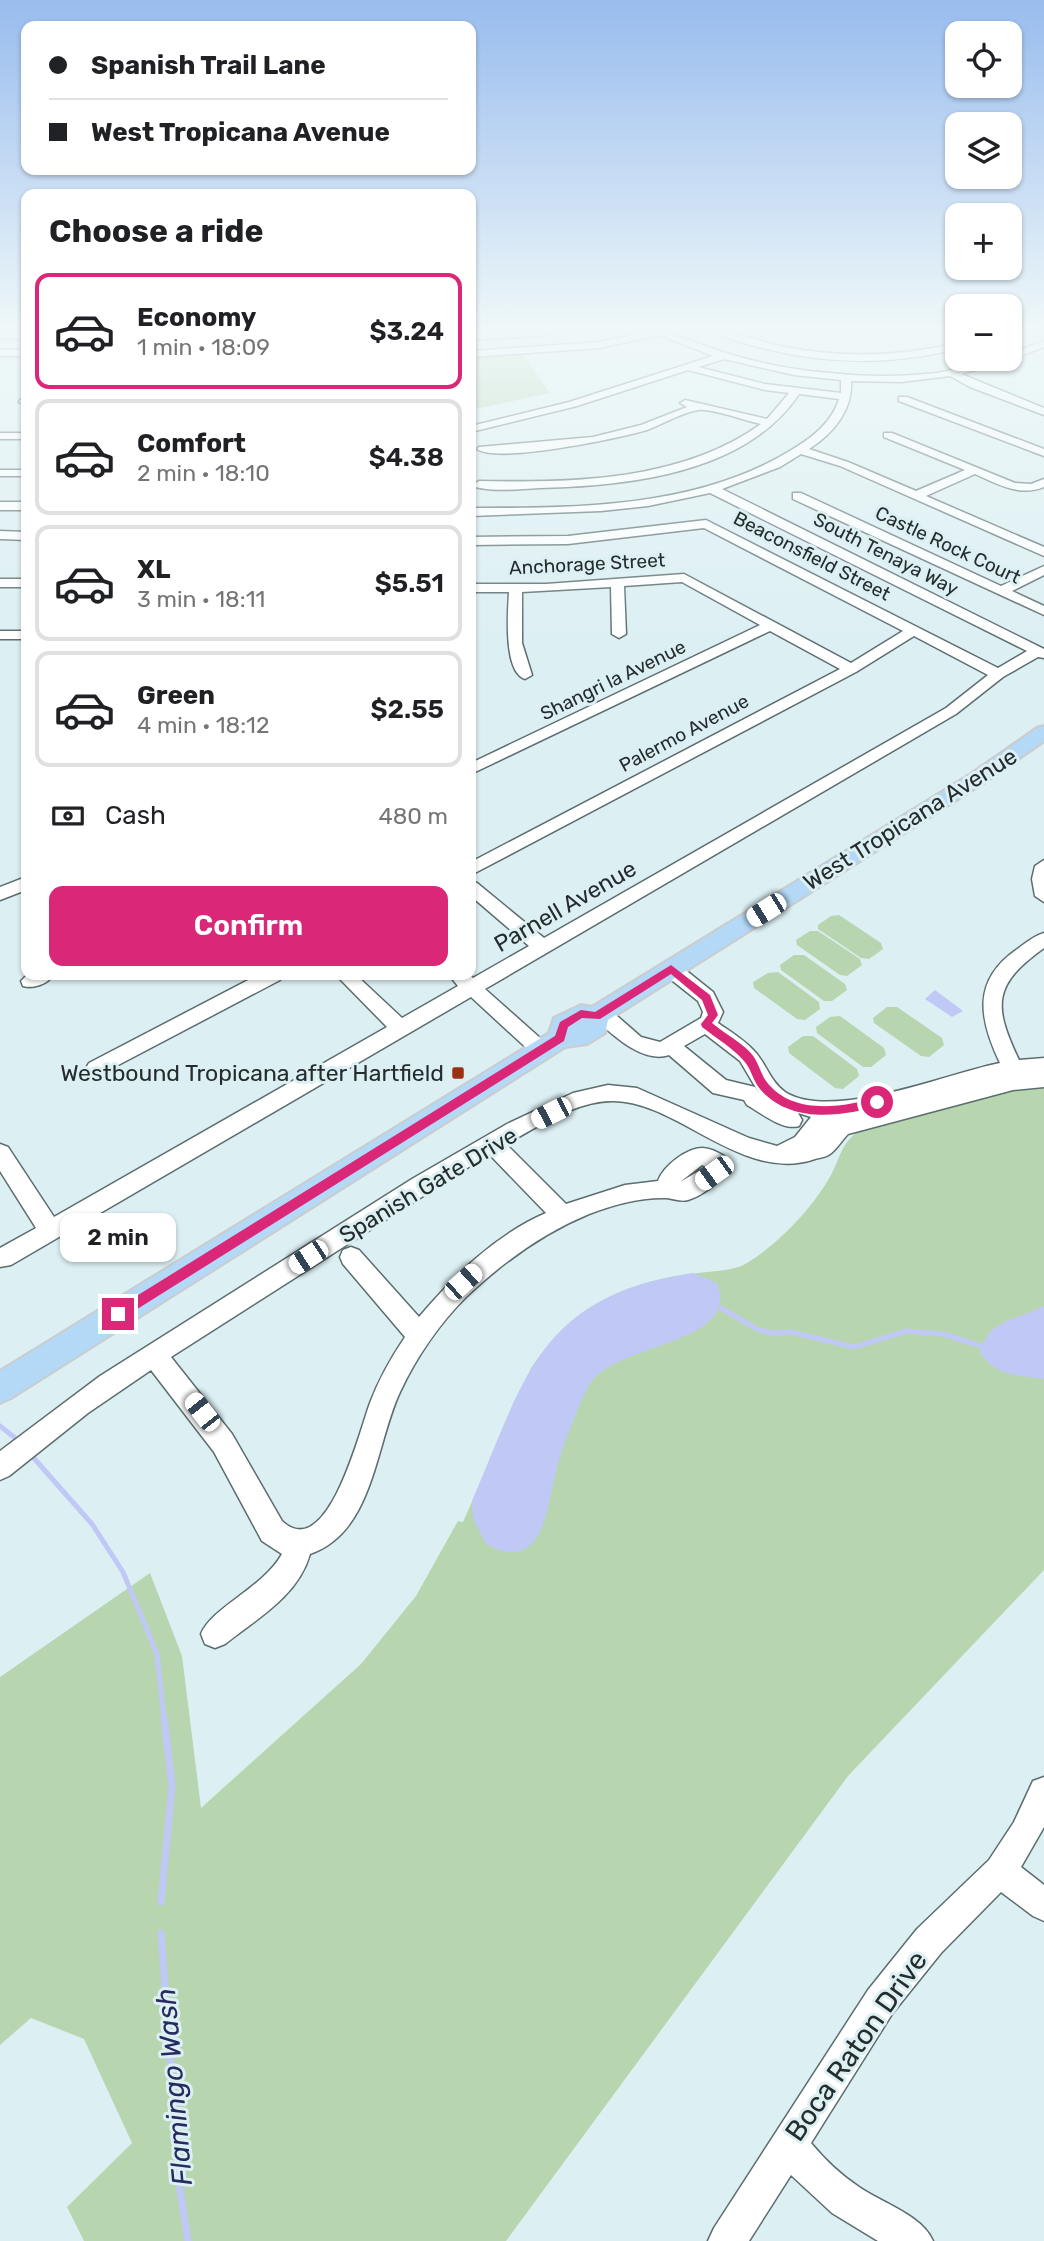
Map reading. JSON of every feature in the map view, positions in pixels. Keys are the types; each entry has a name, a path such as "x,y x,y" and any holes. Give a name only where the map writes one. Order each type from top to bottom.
{"main road":[{"name":"West Tropicana Avenue","path":"0,1388 551,1044 578,1038 596,1027 598,1015 978,778 1044,732"}],"street":[{"path":"476,495 484,437"},
{"path":"481,467 541,448 610,437"},
{"path":"481,467 587,482 654,471 724,450 750,437"},
{"path":"476,512 597,509 672,498 763,470 801,450 819,437"},
{"path":"892,437 1025,489 1044,483"},
{"path":"1001,437 1044,453"},
{"path":"801,450 844,464 1044,552"},
{"path":"916,496 975,470"},
{"path":"0,473 21,473"},
{"name":"South Tenaya Way","path":"710,488 1041,653"},
{"name":"Castle Rock Court","path":"797,496 1044,611"},
{"path":"0,506 21,506"},
{"name":"Beaconsfield Street","path":"476,541 568,540 706,524 998,674"},
{"path":"0,535 21,536"},
{"path":"1002,591 1044,570"},
{"name":"Anchorage Street","path":"476,588 617,584 684,578 851,669"},
{"path":"0,583 21,583"},
{"path":"617,584 619,634"},
{"path":"516,588 513,639 518,661 525,675"},
{"name":"Shangri la Avenue","path":"476,763 771,625"},
{"name":"Palermo Avenue","path":"476,866 851,669 914,630"},
{"path":"0,635 21,635"},
{"name":"Parnell Avenue","path":"476,976 543,947 951,711 998,674 1041,653"},
{"path":"1044,866 1041,879 1044,895"},
{"path":"0,894 21,885"},
{"path":"476,891 543,947"},
{"path":"1016,1074 997,1026 993,1006 995,986 1005,969 1044,939"},
{"path":"598,1015 640,1045 657,1050 672,1047 706,1024 713,1015 710,1004 700,991 671,969"},
{"path":"96,1068 264,980"},
{"path":"350,980 401,1029"},
{"path":"465,981 551,1044"},
{"name":"Parnell Avenue","path":"3,1258 401,1029 465,981"},
{"path":"706,1024 749,1058 763,1085 775,1096 828,1121"},
{"path":"672,1047 720,1087 751,1096 789,1119 828,1121 1044,1066"},
{"path":"1016,1074 1044,1080"},
{"name":"Spanish Gate Drive","path":"0,1467 79,1405 410,1192 492,1144 578,1100 599,1094 620,1093 649,1101 747,1147 778,1156 799,1155 818,1149 832,1139 828,1121"},
{"path":"492,1144 564,1216"},
{"path":"0,1153 50,1231"},
{"path":"155,1356 202,1412 223,1443 272,1531 284,1541 299,1545 322,1535 350,1496 362,1474 379,1412 419,1335 446,1300 481,1266 521,1238 564,1216 609,1200 668,1188"},
{"path":"352,1257 419,1335"},
{"path":"215,1634 287,1574 299,1545"},
{"name":"Boca Raton Drive","path":"727,2241 903,1971 955,1913 979,1894 1000,1871 1024,1833 1044,1792"},
{"path":"1000,1871 1044,1905"},
{"path":"789,2144 812,2174 844,2202 914,2241"}],"green space":[{"path":"839,915 881,943 883,949 869,959 861,958 818,929 818,925 831,916"},
{"path":"810,931 818,931 860,959 862,965 847,976 840,975 797,945 796,940"},
{"path":"794,955 804,955 845,984 847,990 832,1001 824,1001 781,970 780,965"},
{"path":"778,972 819,1002 820,1009 805,1020 797,1019 754,988 753,982 768,973"},
{"path":"887,1007 897,1007 942,1038 944,1045 929,1057 921,1056 874,1023 873,1018"},
{"path":"840,1016 884,1048 886,1055 871,1067 863,1067 817,1033 816,1027 830,1017"},
{"path":"803,1036 813,1036 857,1069 859,1076 843,1089 835,1088 789,1053 788,1047"},
{"path":"1044,1085 1044,1570 848,1776 506,2241 84,2241 67,2207 132,2143 84,2039 31,2018 0,2045 0,1677 150,1573 182,1656 201,1808 361,1664 416,1596 458,1521 463,1522 531,1368 563,1329 599,1302 641,1284 728,1269 747,1263 771,1246 805,1213 831,1175 844,1147 858,1131 982,1095"}],"water":[{"path":"935,990 963,1011 952,1017 925,999"},
{"path":"693,1273 717,1283 720,1304 711,1319 694,1332 623,1360 603,1371 589,1385 559,1462 539,1533 531,1545 520,1551 505,1552 486,1544 473,1519 472,1501 508,1415 545,1348 570,1322 602,1301 642,1284"},
{"path":"1044,1306 1044,1379 1016,1375 993,1367 980,1353 989,1333 1004,1322"}],"waterway":[{"path":"721,1308 757,1329 771,1333 790,1332 854,1347 907,1331 943,1334 981,1346"},
{"name":"Flamingo Wash","path":"0,1426 14,1437"},
{"name":"Flamingo Wash","path":"32,1456 92,1524 123,1572 157,1654 164,1719"},
{"name":"Flamingo Wash","path":"161,1902 172,1786 164,1717"},
{"name":"Flamingo Wash","path":"161,1933 180,2190 188,2241"}],"place":[{"name":"Westbound Tropicana after Hartfield","path":"458,1073"}],"route":[{"path":"118,1314 560,1038 563,1024 581,1014 596,1016 671,969 706,998 713,1015 706,1024 749,1058 763,1085 775,1096 795,1106 827,1112 845,1111 877,1102"}]}
